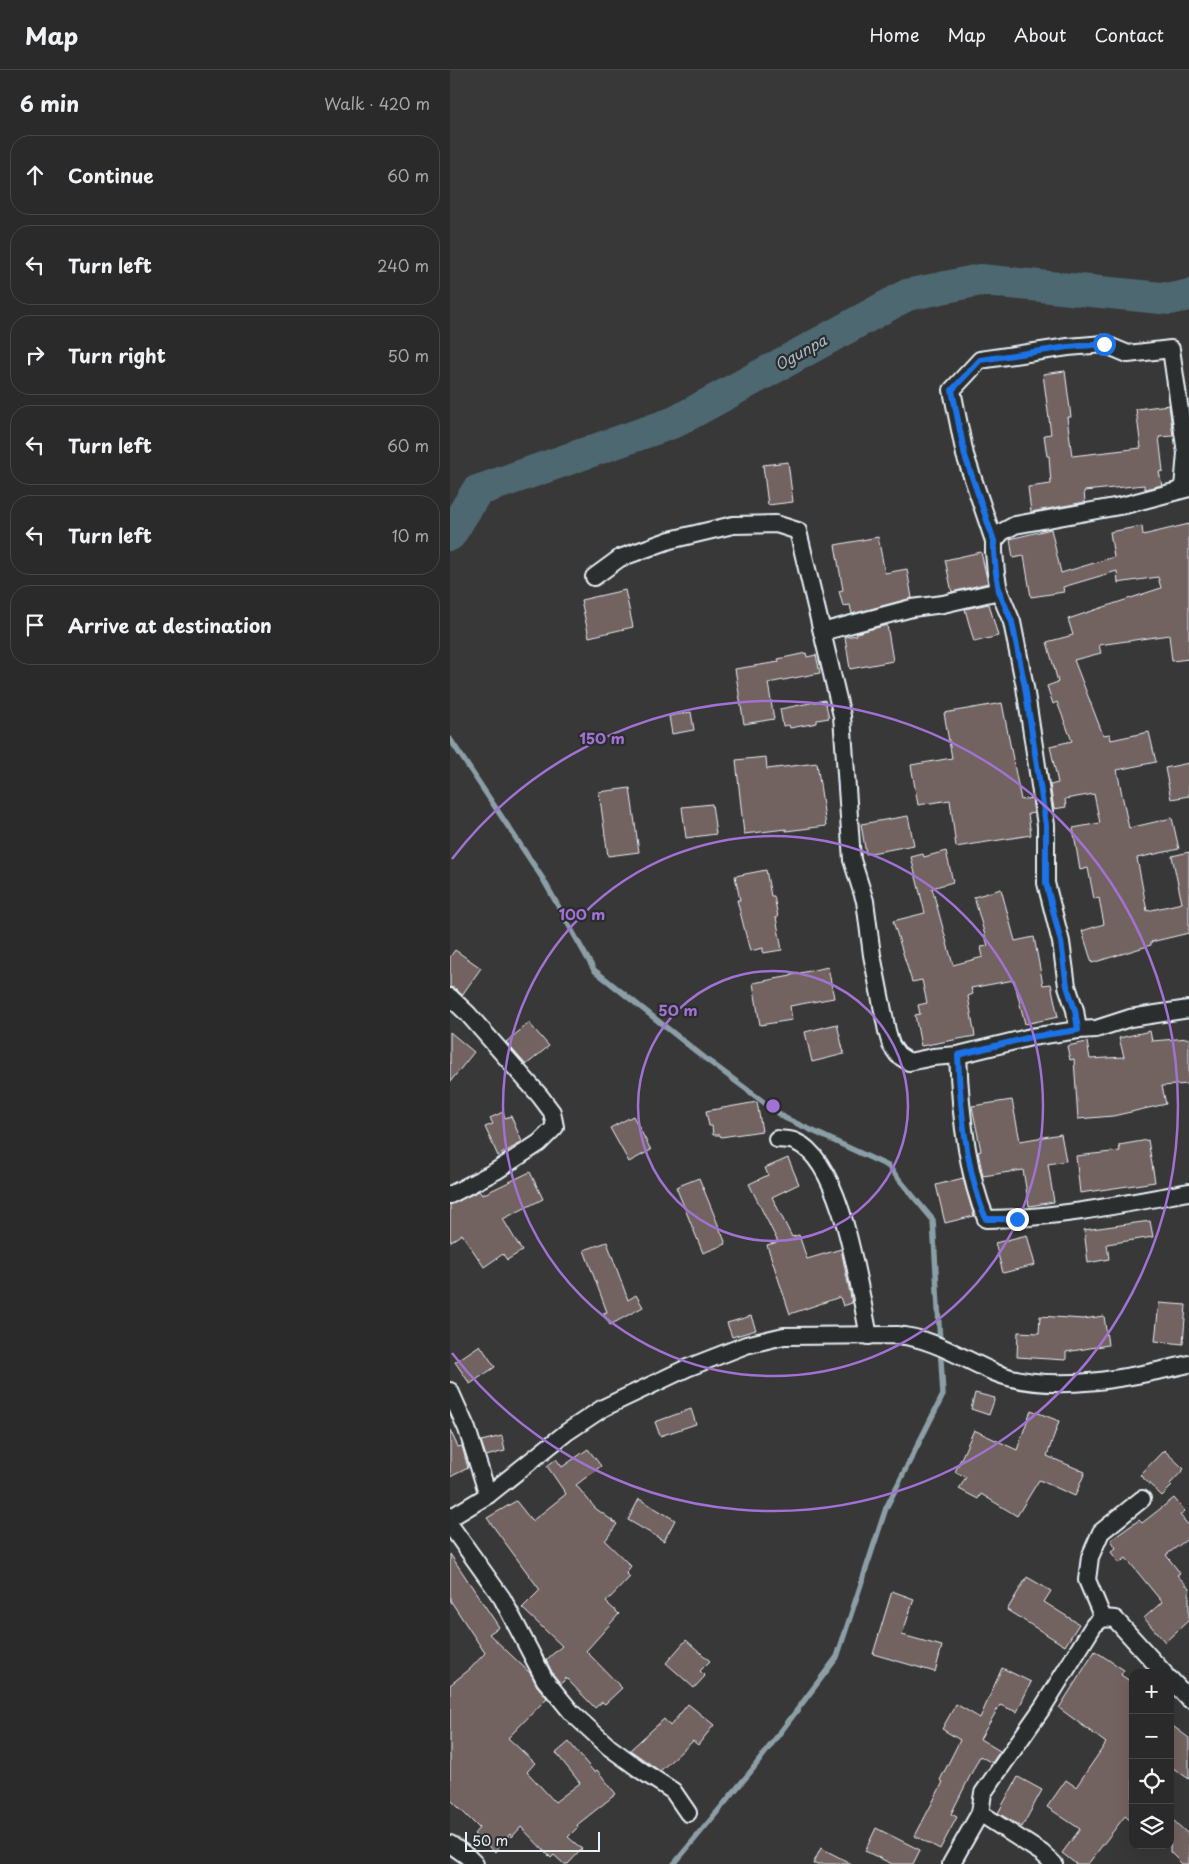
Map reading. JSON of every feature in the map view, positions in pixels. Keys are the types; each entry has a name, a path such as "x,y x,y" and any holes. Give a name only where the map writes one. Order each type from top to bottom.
{"street":[{"path":"994,541 1002,532 1015,525 1124,505 1186,488 1186,453 1171,349 1128,354 1104,344 1068,347 980,360 952,390 965,456 994,541 999,591 1012,622 1025,687 1046,825 1046,883 1061,942 1067,986 1075,1010 1078,1030"},
{"path":"594,577 620,558 628,555 670,540 733,525 776,524 798,531"},
{"path":"798,531 822,632 912,608 944,604 999,591"},
{"path":"798,531 842,716 852,860 865,901 872,955 890,1045 898,1055 909,1062 958,1055 1031,1037 1096,1029 1130,1018 1189,1009"},
{"path":"450,997 468,1014 540,1096 552,1112 555,1126 539,1143 496,1171 450,1195"},
{"path":"958,1055 960,1102 971,1168 978,1201 986,1219 1017,1219 1056,1215 1189,1192"},
{"path":"777,1140 795,1141 811,1152 826,1173 844,1220 869,1336"},
{"path":"450,1518 488,1495 567,1432 603,1408 686,1368 746,1345 784,1336 914,1336 947,1349 998,1374 1035,1383 1108,1380 1189,1364"},
{"path":"450,1391 467,1429 488,1495"},
{"path":"1103,1618 1087,1580 1090,1557 1101,1532 1142,1499"},
{"path":"450,1525 502,1598 546,1680 572,1713 609,1747 674,1791 688,1813"},
{"path":"951,1864 980,1813 983,1793 1043,1707 1094,1625 1103,1618 1115,1619 1160,1669"},
{"path":"1174,1683 1189,1699"},
{"path":"980,1813 1042,1853 1054,1864"},
{"path":"450,1844 469,1861"}],"building":[{"path":"1065,371 1071,417 1067,417 1072,456 1141,448 1136,409 1169,405 1173,436 1159,437 1163,471 1159,472 1162,485 1145,489 1144,485 1084,491 1085,502 1031,512 1028,487 1051,484 1049,456 1047,456 1044,435 1051,434 1043,374"},
{"path":"788,462 793,502 768,505 763,465"},
{"path":"1189,524 1189,659 1172,661 1169,635 1099,645 1101,653 1074,660 1103,735 1110,734 1111,740 1149,732 1156,762 1117,770 1129,828 1172,818 1179,849 1137,858 1147,911 1182,903 1172,856 1189,852 1189,933 1151,942 1151,945 1092,963 1082,931 1104,924 1099,898 1094,899 1088,868 1080,870 1073,828 1100,823 1094,794 1065,799 1066,807 1054,809 1050,785 1058,783 1050,746 1072,741 1057,702 1053,704 1047,686 1058,682 1047,642 1073,635 1068,619 1161,588 1158,577 1118,583 1117,571 1063,587 1064,592 1031,597 1024,556 1013,558 1010,539 1051,529 1061,573 1114,557 1110,532 1142,526 1143,535"},
{"path":"878,537 885,573 907,569 912,598 852,614 850,605 843,606 839,591 843,590 835,545"},
{"path":"981,552 988,583 952,592 945,560"},
{"path":"625,590 633,627 589,637 581,600"},
{"path":"989,604 998,636 974,642 965,609"},
{"path":"887,625 893,661 850,669 845,637"},
{"path":"806,653 807,657 816,655 820,673 768,683 774,719 744,724 735,669 779,662 778,659"},
{"path":"825,700 829,718 817,720 817,723 790,728 789,725 783,726 780,709"},
{"path":"1002,703 1021,800 1032,798 1034,813 1028,814 1031,835 956,847 950,800 918,805 911,765 952,758 944,713"},
{"path":"691,712 694,730 672,734 669,716"},
{"path":"766,757 767,769 817,763 826,826 744,834 736,760"},
{"path":"1189,763 1189,796 1171,799 1165,768"},
{"path":"630,788 639,852 608,856 599,792"},
{"path":"712,804 716,834 686,838 682,807"},
{"path":"908,816 914,845 866,854 861,824"},
{"path":"946,851 953,882 932,888 953,965 983,957 981,947 988,946 974,897 1001,889 1015,941 1034,937 1043,985 1051,984 1058,1017 1025,1024 1014,980 971,988 973,994 968,996 975,1036 921,1046 915,1015 920,1014 918,1005 927,1003 922,980 912,982 893,921 925,913 911,857 923,854 924,857"},
{"path":"766,870 771,896 774,896 782,950 763,953 763,948 750,951 737,900 740,900 735,876"},
{"path":"455,950 481,968 462,995 456,989 450,987 450,957"},
{"path":"828,967 834,998 790,1006 792,1020 760,1025 753,983"},
{"path":"529,1023 549,1046 526,1065 506,1042"},
{"path":"837,1024 844,1054 812,1062 805,1032"},
{"path":"1150,1031 1152,1041 1189,1038 1189,1084 1162,1086 1166,1104 1113,1116 1078,1119 1074,1059 1070,1060 1067,1046 1087,1042 1090,1059 1124,1057 1119,1038"},
{"path":"450,1032 474,1052 450,1082"},
{"path":"1012,1100 1020,1141 1061,1134 1066,1161 1048,1164 1054,1202 1029,1206 1023,1170 983,1176 978,1152 981,1151 972,1106"},
{"path":"757,1102 762,1131 721,1137 720,1135 713,1135 712,1126 709,1126 706,1111"},
{"path":"503,1112 505,1118 511,1116 522,1142 498,1156 485,1127 493,1124 490,1118"},
{"path":"633,1116 651,1150 629,1162 610,1128"},
{"path":"1148,1140 1155,1182 1080,1193 1076,1156 1120,1151 1119,1145"},
{"path":"788,1158 799,1184 772,1197 792,1237 799,1235 807,1259 841,1249 852,1303 843,1306 840,1297 790,1314 767,1245 778,1242 749,1184 768,1175 765,1168"},
{"path":"530,1172 543,1199 503,1219 522,1251 507,1260 503,1254 484,1267 462,1234 450,1242 450,1205 479,1191 482,1195"},
{"path":"699,1178 726,1244 703,1253 676,1187"},
{"path":"963,1178 974,1216 945,1223 936,1185"},
{"path":"1150,1221 1153,1237 1107,1244 1109,1259 1088,1263 1084,1230"},
{"path":"1027,1235 1035,1265 1003,1273 995,1243"},
{"path":"607,1242 628,1300 636,1295 643,1307 610,1325 603,1313 607,1312 584,1250"},
{"path":"1159,1303 1186,1305 1183,1344 1155,1341"},
{"path":"751,1316 756,1330 732,1337 727,1323"},
{"path":"1040,1316 1083,1319 1104,1316 1108,1345 1066,1352 1066,1360 1017,1357 1018,1332 1039,1333"},
{"path":"480,1345 495,1367 470,1384 455,1362"},
{"path":"975,1393 995,1398 989,1415 971,1409"},
{"path":"691,1409 696,1424 660,1436 655,1422"},
{"path":"1031,1410 1059,1421 1047,1456 1085,1472 1075,1496 1039,1480 1017,1516 981,1494 978,1499 959,1489 966,1477 955,1472 974,1430 1017,1450"},
{"path":"450,1430 458,1447 462,1446 468,1468 450,1477"},
{"path":"502,1436 505,1451 486,1456 481,1441"},
{"path":"588,1449 601,1466 576,1485 595,1508 617,1524 605,1541 631,1566 626,1573 630,1577 606,1602 619,1614 586,1651 622,1688 605,1704 602,1702 595,1708 566,1678 561,1684 553,1674 546,1660 562,1646 522,1608 540,1590 487,1518 516,1501 532,1521 566,1494 547,1466 556,1459 562,1467"},
{"path":"1164,1450 1184,1469 1162,1496 1140,1475"},
{"path":"1174,1498 1185,1511 1180,1515 1189,1526 1189,1538 1166,1555 1180,1573 1177,1575 1189,1588 1189,1620 1165,1642 1144,1618 1162,1602 1126,1558 1119,1563 1111,1552 1116,1548 1111,1540 1139,1520 1142,1523"},
{"path":"639,1499 675,1520 664,1541 628,1520"},
{"path":"450,1554 499,1627 489,1634 531,1674 537,1686 547,1698 508,1738 535,1763 527,1772 555,1802 580,1783 556,1753 569,1742 594,1772 597,1770 616,1794 577,1825 578,1827 568,1837 582,1849 568,1864 564,1864 554,1855 551,1858 521,1827 512,1837 510,1834 495,1852 474,1834 479,1828 450,1799 450,1685 470,1669 485,1653 450,1600"},
{"path":"1027,1577 1051,1591 1044,1602 1079,1624 1065,1646 1007,1610"},
{"path":"892,1591 914,1599 902,1635 942,1646 935,1672 873,1654"},
{"path":"686,1640 710,1661 700,1671 705,1676 694,1688 666,1663"},
{"path":"1095,1651 1124,1670 1121,1675 1129,1680 1129,1820 1125,1816 1088,1864 1076,1864 1062,1853 1080,1829 1047,1807 1066,1780 1076,1787 1106,1743 1059,1708"},
{"path":"1002,1668 1031,1682 1017,1712 1000,1705 980,1739 1000,1751 992,1763 980,1756 951,1814 957,1817 940,1849 915,1836 943,1782 940,1780 960,1740 942,1729 956,1704 980,1718"},
{"path":"688,1704 714,1725 698,1745 693,1741 660,1771 630,1750 664,1719 670,1726"},
{"path":"1174,1727 1189,1738 1189,1779 1174,1769"},
{"path":"1018,1777 1042,1790 1022,1827 998,1813"},
{"path":"1174,1821 1189,1835 1189,1864 1182,1864 1170,1852 1170,1849 1174,1849"},
{"path":"876,1828 920,1850 913,1864 892,1864 865,1851"},
{"path":"821,1848 852,1864 813,1864"}],"waterway":[{"name":"Ogunpa","path":"450,535 477,491 675,422 907,295 980,280 1171,299 1189,295"},
{"path":"450,739 543,879 594,970 706,1059 785,1118 888,1166 933,1220 943,1395 886,1508 837,1657 752,1770 674,1864"}],"route":[{"path":"1017,1219 986,1219 978,1201 960,1102 958,1055 1031,1037 1078,1030 1075,1010 1067,986 1061,942 1046,883 1046,825 1025,687 1012,622 999,591 994,541 965,456 952,390 980,360 1068,347 1104,344"}]}
